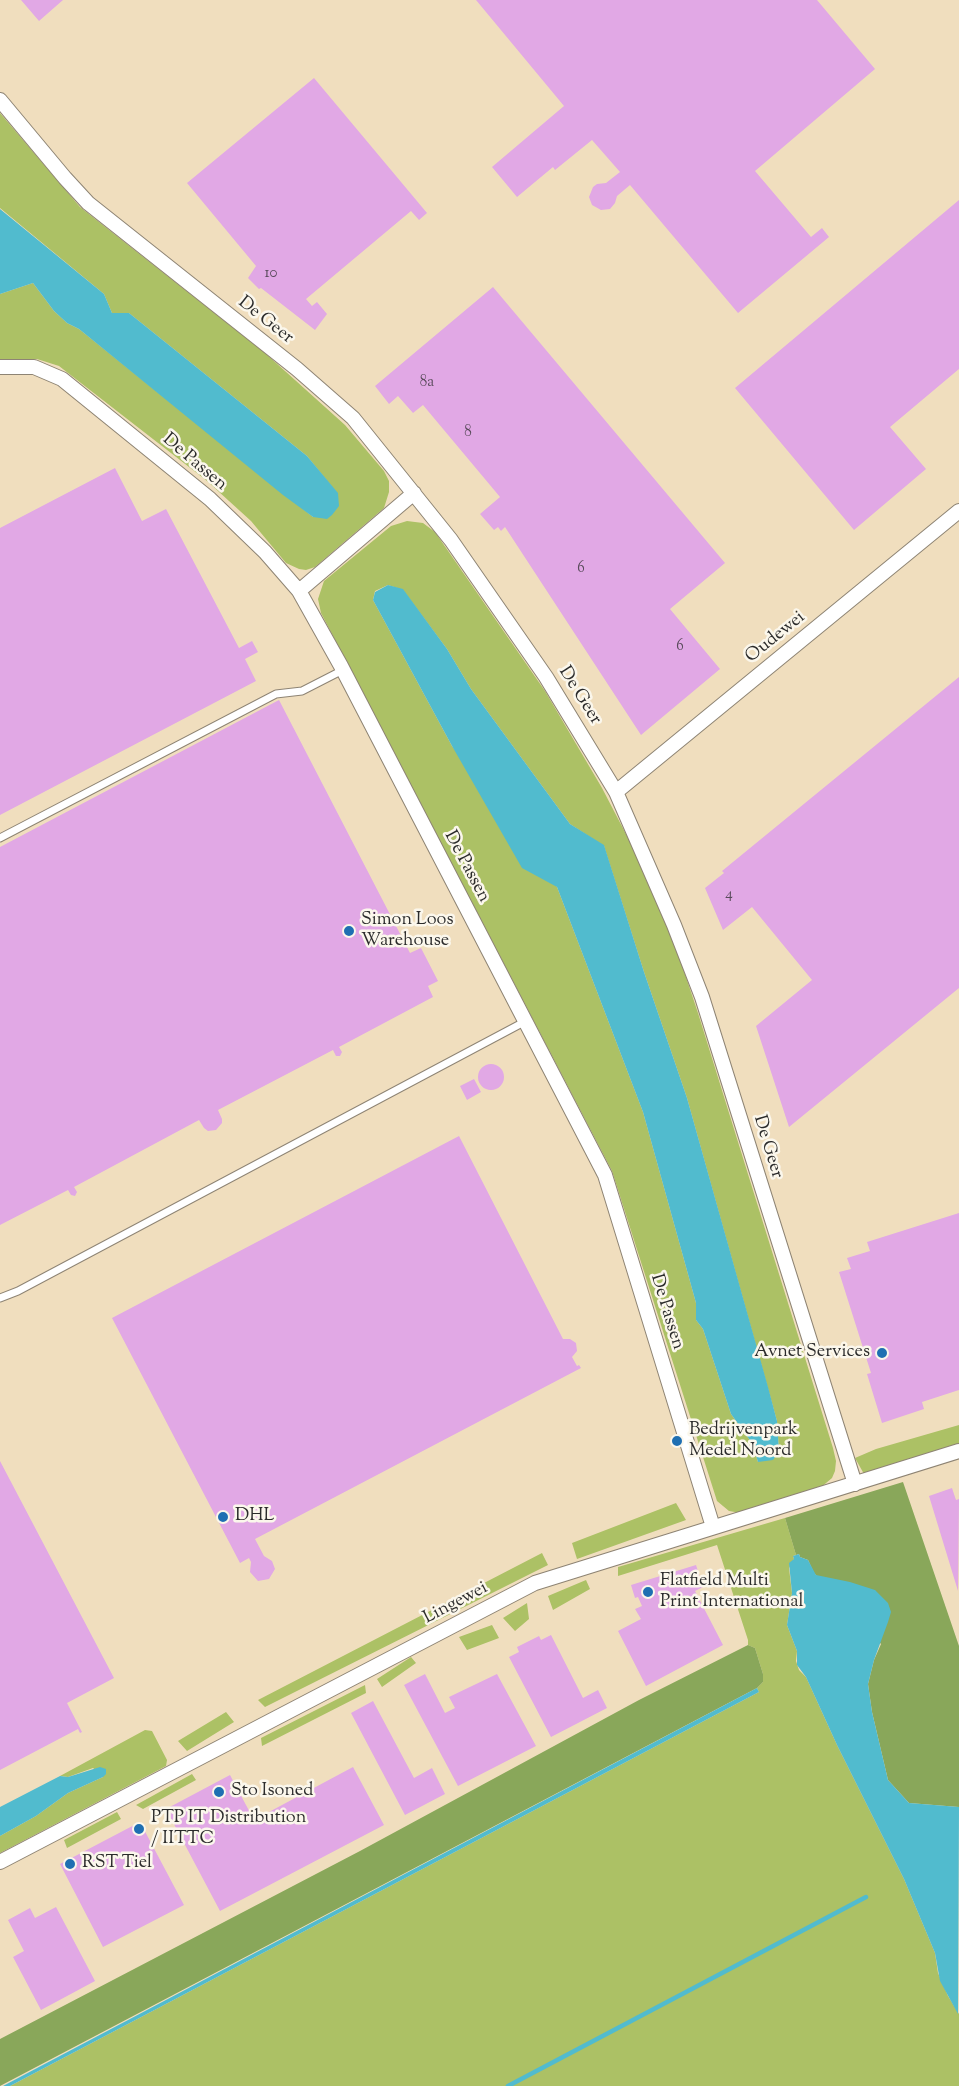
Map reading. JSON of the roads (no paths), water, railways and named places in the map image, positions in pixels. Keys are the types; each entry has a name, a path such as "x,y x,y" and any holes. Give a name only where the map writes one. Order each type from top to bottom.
{"street":[{"name":"De Geer","path":"0,100 88,203 297,369 353,418 451,540 546,676 616,792 652,871 702,997 855,1484"},
{"name":"De Passen","path":"0,368 34,367 62,378 210,498 265,552 299,591 343,670 605,1175 713,1527"},
{"path":"299,591 414,493"},
{"name":"Oudewei","path":"616,792 959,511"},
{"name":"Lingewei","path":"0,1862 535,1583 959,1451"}],"lane":[{"path":"0,838 276,694 302,691 343,670"},
{"path":"0,1298 18,1291 526,1021"}],"water":[{"path":"0,209 104,294 112,313 129,313 307,456 338,493 339,506 332,515 327,519 313,517 283,495 79,329 67,323 54,311 33,283 0,294"},
{"path":"388,585 403,589 447,649 471,689 570,824 604,845 687,1098 768,1387 777,1421 779,1452 773,1460 758,1462 752,1443 731,1414 703,1329 696,1320 696,1303 643,1112 557,887 522,868 452,746 373,600 375,592"},
{"path":"799,1554 800,1557 808,1560 816,1575 875,1590 888,1603 891,1612 868,1684 888,1780 909,1803 959,1807 958,2014 940,1981 935,1953 904,1879 806,1677 797,1665 797,1651 787,1625 792,1593 789,1563 794,1559 793,1556"},
{"path":"757,1688 759,1692 10,2086 3,2086"},
{"path":"100,1767 106,1769 103,1777 68,1793 36,1816 0,1836 0,1807 60,1776 68,1777"}],"waterway":[{"path":"508,2086 866,1897"}],"place":[{"name":"Simon Loos Warehouse","path":"349,931"},
{"name":"Avnet Services","path":"882,1353"},
{"name":"Bedrijvenpark Medel Noord","path":"677,1441"},
{"name":"DHL","path":"223,1517"},
{"name":"Flatfield Multi Print International","path":"648,1592"},
{"name":"Sto Isoned","path":"219,1792"},
{"name":"PTP IT Distribution / IITTC","path":"139,1829"},
{"name":"RST Tiel","path":"70,1864"}]}
